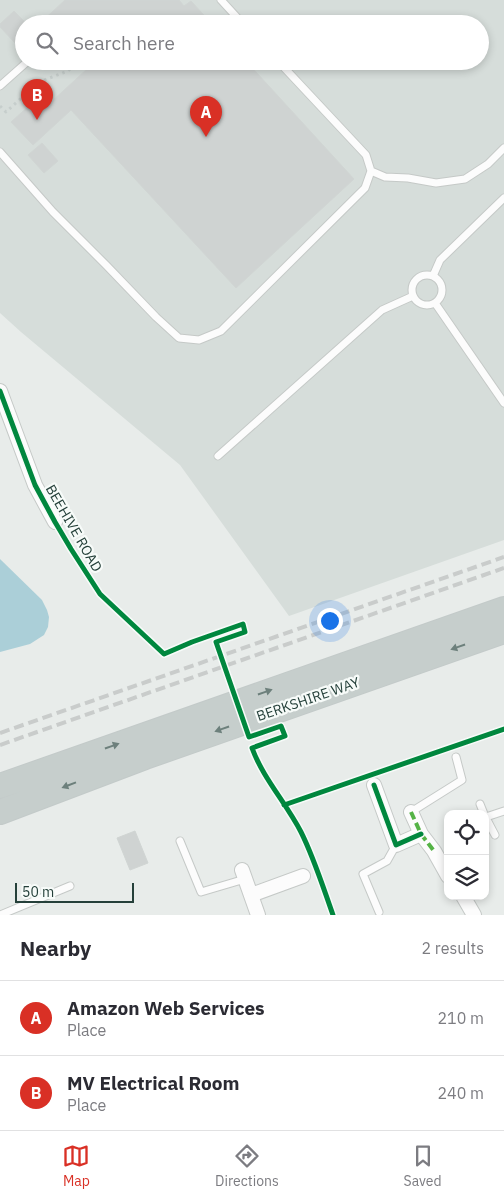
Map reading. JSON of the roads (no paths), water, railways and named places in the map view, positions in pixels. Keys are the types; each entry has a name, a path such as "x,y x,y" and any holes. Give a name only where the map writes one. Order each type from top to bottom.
{"highway":[{"name":"BERKSHIRE WAY","path":"0,786 504,609"},
{"name":"BERKSHIRE WAY","path":"0,812 145,757 504,631"}],"street":[{"name":"BEEHIVE ROAD","path":"0,391 35,484 54,522"},
{"path":"374,785 396,844 421,834"},
{"path":"411,812 421,834 444,869"},
{"path":"244,874 258,915"},
{"path":"251,895 303,876"},
{"path":"466,900 474,915"}],"lane":[{"path":"221,0 235,15"},
{"path":"0,86 18,70"},
{"path":"0,152 53,212 156,317 179,338 199,340 221,331 365,188 371,172 366,155 286,70"},
{"path":"371,172 385,176 436,183 465,180 488,164 504,148"},
{"path":"433,276 440,260 504,198"},
{"path":"424,275 433,276 441,284 442,295 435,303 425,306 416,301 412,296 412,286 418,277 424,275"},
{"path":"218,456 382,310 412,296"},
{"path":"435,303 504,403"},
{"path":"411,812 462,780 456,757"},
{"path":"480,804 483,810"},
{"path":"489,814 504,811"},
{"path":"489,823 495,835"},
{"path":"180,841 201,892 244,874"},
{"path":"379,912 363,874 387,861 396,844"},
{"path":"0,915 70,886"}],"water":[{"path":"0,559 42,600 49,617 48,627 44,635 30,644 0,652"}],"railway":[{"path":"0,733 504,557"},
{"path":"0,745 504,568"}],"place":[{"name":"MV Electrical Room","path":"37,120"},
{"name":"Amazon Web Services","path":"206,137"}]}
